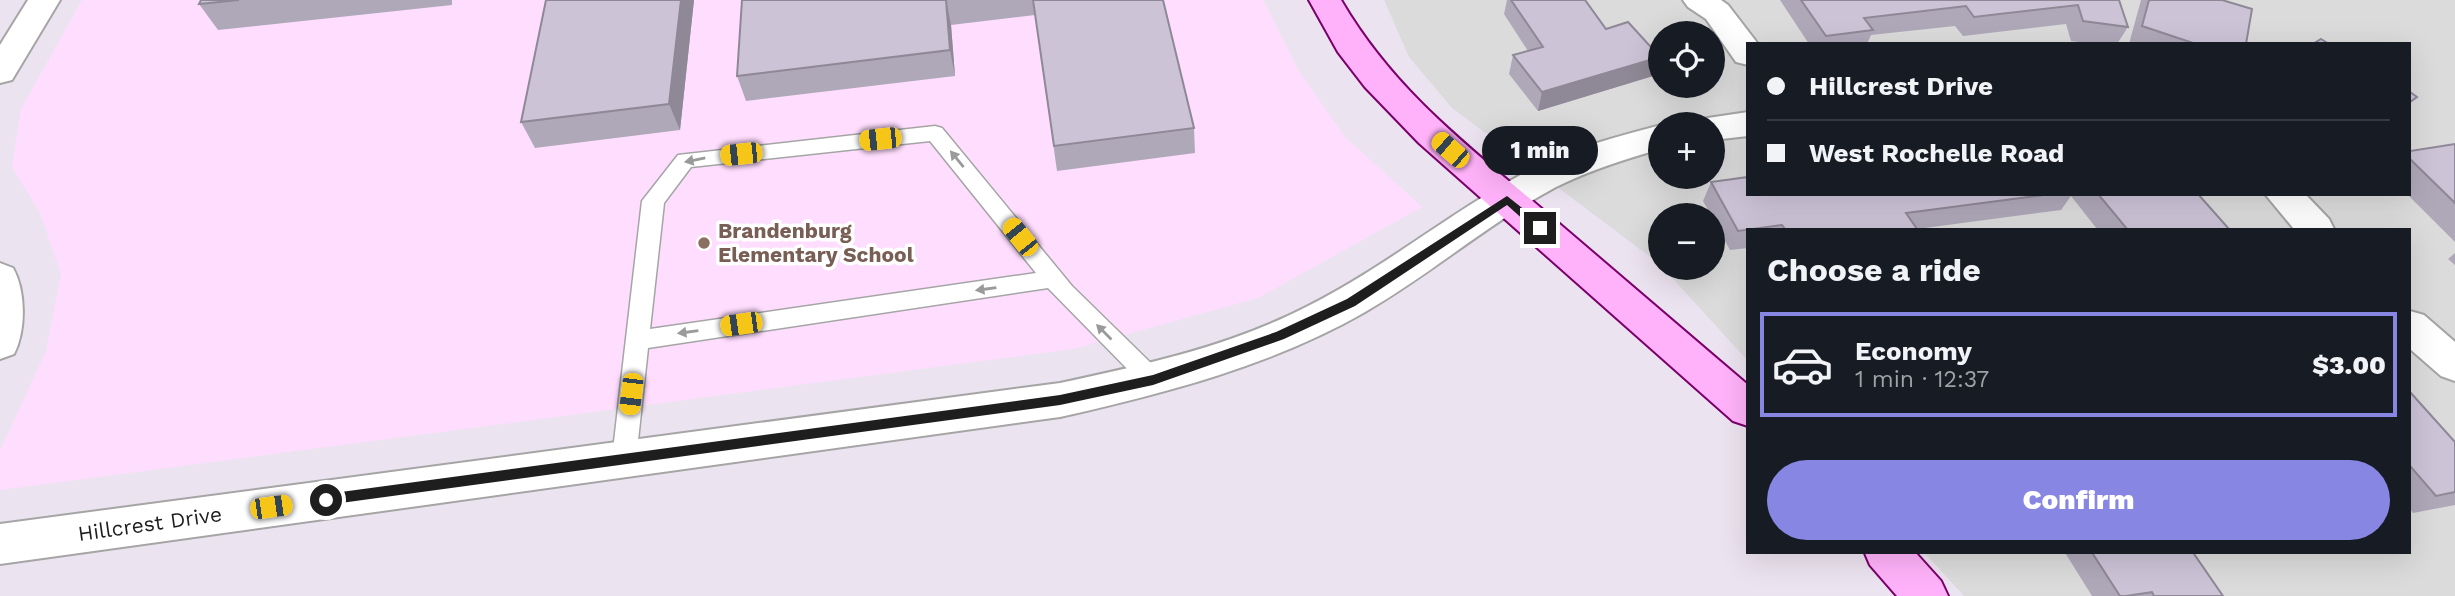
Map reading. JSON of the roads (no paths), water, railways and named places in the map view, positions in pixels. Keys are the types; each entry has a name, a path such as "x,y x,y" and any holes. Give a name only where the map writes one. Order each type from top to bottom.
{"main road":[{"path":"1325,0 1350,44 1377,79 1431,134 1746,407"},
{"path":"1889,554 1925,596"}],"street":[{"path":"0,72 44,0"},
{"path":"1699,0 1717,12 1746,51"},
{"path":"1725,127 1746,124"},
{"name":"Hillcrest Drive","path":"0,544 1060,400 1153,380 1280,335 1351,302 1507,200 1573,164 1648,141"},
{"path":"2285,196 2315,228"},
{"path":"0,278 3,312 0,343"},
{"path":"2411,327 2455,365"}],"lane":[{"path":"624,459 653,201 685,160 935,133 1053,279 1153,380"},
{"path":"637,340 1053,279"}],"place":[{"name":"Brandenburg Elementary School","path":"704,243"}]}
